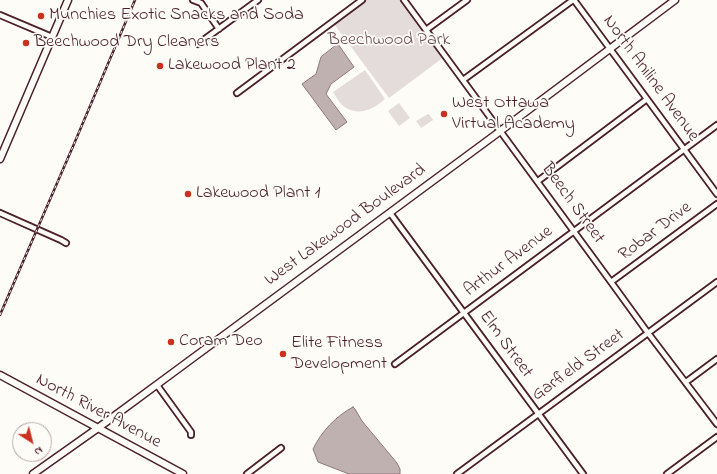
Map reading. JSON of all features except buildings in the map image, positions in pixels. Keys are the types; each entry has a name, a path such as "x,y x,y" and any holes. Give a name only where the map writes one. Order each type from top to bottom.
{"street":[{"path":"0,159 68,0"},
{"path":"193,0 202,2 219,29"},
{"path":"198,44 258,0"},
{"path":"237,93 362,0"},
{"name":"Beech Street","path":"404,0 648,333 717,424"},
{"path":"426,30 467,0"},
{"path":"463,80 574,0"},
{"name":"North Aniline Avenue","path":"574,0 717,194"},
{"name":"West Lakewood Boulevard","path":"33,474 98,428 390,213 675,0"},
{"path":"0,15 52,37"},
{"path":"538,181 647,99"},
{"name":"Arthur Avenue","path":"395,364 717,126"},
{"name":"Robar Drive","path":"612,282 717,204"},
{"path":"0,213 66,243"},
{"name":"Elm Street","path":"390,213 583,474"},
{"name":"Garfield Street","path":"457,474 717,282"},
{"path":"686,382 717,359"},
{"name":"North River Avenue","path":"0,375 182,474"},
{"path":"156,385 191,432 191,435"},
{"path":"667,474 717,437"},
{"path":"247,474 281,448"}],"green space":[{"name":"Beechwood Park","path":"366,0 401,0 444,57 389,98 334,24"},
{"path":"365,70 385,99 376,106 365,111 349,110 341,104 333,92"},
{"path":"399,103 410,118 399,126 388,111"},
{"path":"428,114 433,120 421,128 416,121"}],"shaded area":[{"path":"338,44 354,67 331,84 326,94 347,122 336,130 302,84 316,74 321,57"},
{"path":"353,407 362,421 397,463 400,469 400,474 349,474 318,462 313,449 316,443 335,420"}],"railway":[{"path":"0,315 135,0"}],"place":[{"name":"Munchies Exotic Snacks and Soda","path":"41,16"},
{"name":"Beechwood Dry Cleaners","path":"26,43"},
{"name":"Lakewood Plant 2","path":"160,66"},
{"name":"West Ottawa Virtual Academy","path":"444,114"},
{"name":"Lakewood Plant 1","path":"188,194"},
{"name":"Coram Deo","path":"171,342"},
{"name":"Elite Fitness Development","path":"283,354"}]}
